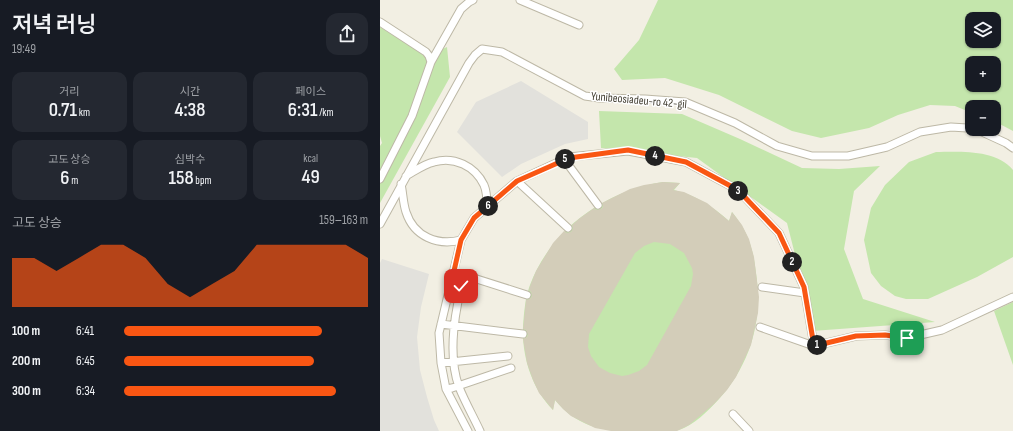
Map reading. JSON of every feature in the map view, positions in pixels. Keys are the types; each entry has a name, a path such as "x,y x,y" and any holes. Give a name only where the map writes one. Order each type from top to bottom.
{"street":[{"path":"380,179 412,116 431,62 461,9 473,0"},
{"path":"520,0 579,25"},
{"path":"380,22 426,52 431,62"},
{"name":"Yunibeosiadeu-ro 42-gil","path":"380,224 469,63 475,55 482,50 502,52 585,96 685,102 735,123 777,146 812,156 848,156 887,147 920,132 950,127 967,128 982,132 1006,143 1013,148"},
{"path":"468,431 446,389 441,363 439,333 461,240 474,218 517,181 569,158 628,150 686,162 738,190 779,233 804,287 814,346"},
{"path":"405,177 433,162 453,160 472,169 479,176 487,194 488,206"},
{"path":"564,160 598,205"},
{"path":"517,181 568,228"},
{"path":"401,184 406,212 416,230 424,237 434,241 445,243 461,240"},
{"path":"454,271 527,295"},
{"path":"465,275 461,286 454,326 453,362 459,386 480,431"},
{"path":"762,287 805,293"},
{"path":"760,327 814,346 856,336 885,335 907,338 942,330 1013,297"},
{"path":"441,324 523,334"},
{"path":"441,363 508,356"},
{"path":"446,389 511,368"},
{"path":"733,414 750,431"}],"green space":[{"path":"658,0 1013,0 1013,131 1001,125 1001,100 965,100 965,110 955,106 930,105 898,115 869,128 821,138 792,131 719,95 665,78 622,80 614,69 639,40"},
{"path":"380,27 420,52 425,57 447,47 450,77 380,203 380,146 382,143 380,136"},
{"path":"599,111 682,114 802,168 839,169 880,166 854,191 844,249 863,299 935,322 812,331 804,290 787,223 697,158 601,148"},
{"path":"936,152 966,152 987,155 1006,163 1013,170 1013,257 977,277 928,299 906,299 895,296 881,286 871,273 864,240 871,208 885,185 909,162"},
{"path":"663,182 680,183 674,190 682,192 703,202 729,221 732,212 746,233 753,256 758,290 756,324 752,340 747,356 730,385 710,408 685,428 669,431 619,431 598,428 580,421 563,409 555,400 553,410 539,392 530,372 524,350 523,327 527,295 539,265 551,247 566,230 601,204 621,194 641,187"},
{"path":"1013,302 1013,365 994,311"}],"shaded area":[{"path":"521,81 588,122 588,139 565,144 521,164 502,177 457,132 476,102"},
{"path":"382,259 429,274 421,307 417,337 420,370 434,420 439,431 380,431 380,263"}],"building":[{"path":"663,182 680,183 673,190 684,192 707,203 729,221 732,212 742,225 749,239 754,257 759,297 758,313 751,345 736,377 727,390 714,404 689,425 677,431 611,431 595,428 571,416 555,400 553,410 539,393 527,363 523,339 528,335 526,330 523,329 526,300 530,299 532,296 529,290 536,271 553,243 564,231 567,233 571,232 573,229 572,225 594,208 596,210 601,209 603,207 602,203 630,189","holes":["654,242 670,244 684,253 692,268 693,274 691,286 647,365 639,371 628,375 622,376 610,373 599,367 591,356 588,347 589,334 635,253 644,246"]}],"route":[{"path":"461,286 465,275 454,271 461,240 474,218 517,181 569,158 628,150 686,162 738,190 779,233 804,287 814,346 856,336 885,335 907,338"}]}
